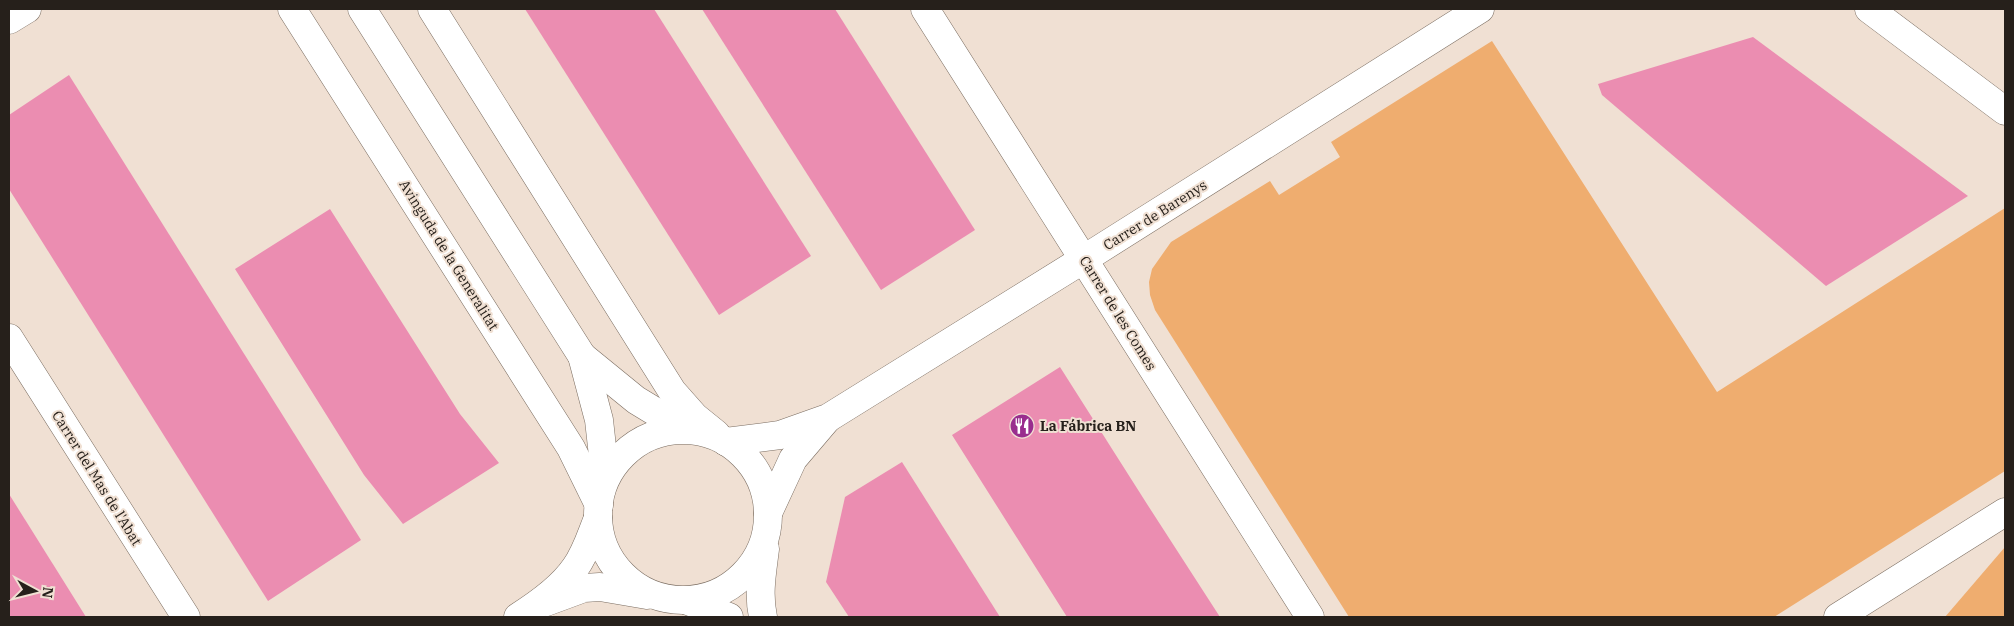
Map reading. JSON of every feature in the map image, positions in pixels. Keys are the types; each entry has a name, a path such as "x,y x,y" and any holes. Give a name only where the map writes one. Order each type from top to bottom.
{"street":[{"path":"9,20 27,9"},
{"name":"Avinguda de la Generalitat","path":"292,9 571,448 600,504"},
{"path":"362,9 582,356 599,420 603,456 600,504 603,544 615,568 635,586 659,597"},
{"path":"432,9 672,391 695,417 742,452 758,473 767,499 768,519 760,587 760,605 763,617"},
{"name":"Carrer de les Comes","path":"925,9 1310,617"},
{"name":"Carrer de Barenys","path":"723,439 780,435 828,418 1480,9"},
{"path":"1869,9 2005,111"},
{"name":"Carrer del Mas de l'Abat","path":"9,338 186,617"},
{"path":"582,356 636,400 688,429"},
{"name":"Carrer de Barenys","path":"768,519 794,459 828,418"},
{"path":"528,611 574,570 584,553 614,465 634,444 660,432 688,429 704,431 723,439"},
{"path":"1838,617 2005,512"},
{"path":"688,600 717,594 742,578 760,554 768,519"},
{"path":"528,611 584,588 600,587 688,600 728,617"}],"shaded area":[{"path":"1492,41 1717,392 2005,208 2005,471 1774,617 1349,617 1155,310 1150,295 1149,282 1152,269 1171,242 1270,181 1279,195 1340,157 1331,142"},
{"path":"2005,547 2005,617 1945,617"}],"building":[{"path":"525,9 654,9 811,256 719,315"},
{"path":"702,9 835,9 975,230 881,290"},
{"path":"1753,37 1968,196 1826,286 1602,95 1598,84"},
{"path":"69,75 361,540 268,601 9,189 9,115"},
{"path":"330,209 460,414 499,463 403,524 364,475 235,269"},
{"path":"1060,367 1220,617 1067,617 952,435"},
{"path":"902,462 1000,617 849,617 826,582 845,497"},
{"path":"9,494 66,585 86,617 9,617"}],"place":[{"name":"La Fábrica BN","path":"1022,426"}]}
